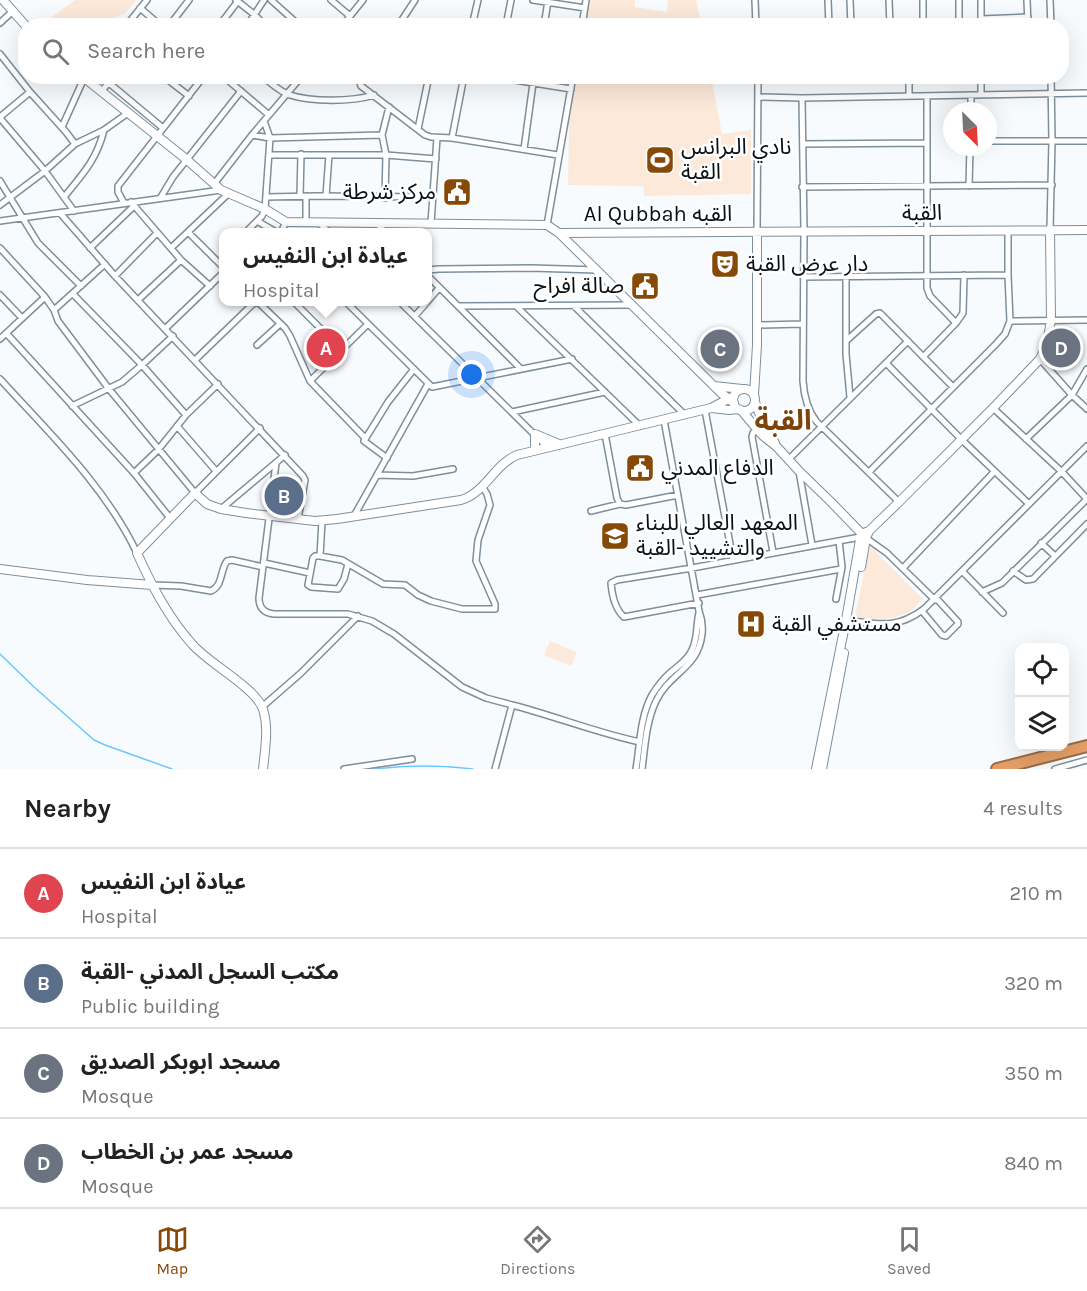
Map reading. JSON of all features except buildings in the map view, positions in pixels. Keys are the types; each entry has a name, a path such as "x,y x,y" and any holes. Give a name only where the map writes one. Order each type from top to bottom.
{"highway":[{"path":"997,769 1014,767 1087,746"}],"street":[{"path":"3,0 20,18"},
{"path":"132,18 147,0"},
{"path":"175,18 189,0"},
{"path":"253,18 264,0"},
{"path":"271,0 291,18"},
{"path":"331,0 350,16 363,0"},
{"path":"403,18 415,0"},
{"path":"474,18 478,0"},
{"path":"508,18 511,0"},
{"path":"533,0 585,8"},
{"path":"583,18 586,0"},
{"path":"755,0 756,18"},
{"path":"828,0 829,18"},
{"path":"850,0 851,18"},
{"path":"889,0 890,18"},
{"path":"923,0 923,18"},
{"path":"959,0 959,18"},
{"path":"981,0 981,18"},
{"path":"1019,18 1028,17 1027,0"},
{"path":"1050,0 1051,18"},
{"path":"225,18 237,1 258,18"},
{"path":"545,18 548,1"},
{"path":"140,8 151,18"},
{"path":"0,23 14,11"},
{"path":"0,54 18,77"},
{"path":"23,84 75,144"},
{"path":"62,127 81,84"},
{"path":"92,84 214,184 286,222 547,225 559,233 714,386 745,411 752,408 756,380 758,84"},
{"path":"101,92 108,84"},
{"path":"110,84 163,128"},
{"path":"173,84 189,96"},
{"path":"124,203 118,192 118,186 198,84"},
{"path":"233,84 269,115"},
{"path":"273,84 287,94 303,98 362,99 374,95"},
{"path":"214,184 295,84"},
{"path":"360,84 425,135 558,155"},
{"path":"418,129 427,84"},
{"path":"452,138 463,84"},
{"path":"524,149 533,84"},
{"path":"550,84 571,89"},
{"path":"547,225 572,84"},
{"path":"909,84 909,96"},
{"path":"981,84 981,95"},
{"path":"699,603 624,617 620,615 612,594 611,583 864,535 962,440 1040,359 1047,344 1051,320 1051,84"},
{"path":"161,197 172,177 241,91"},
{"path":"30,93 0,117 45,171 74,211"},
{"path":"758,97 1087,93"},
{"path":"971,95 971,102"},
{"path":"927,96 928,292 957,323"},
{"path":"802,98 804,390 807,407 821,426 899,502"},
{"path":"385,198 386,155 382,135 388,107"},
{"path":"0,205 45,171 75,144 104,130 128,113"},
{"path":"250,228 265,209 270,138 264,121"},
{"path":"64,197 92,162 104,130"},
{"path":"252,135 270,138 382,135"},
{"path":"431,223 437,138"},
{"path":"997,141 1087,141"},
{"path":"803,144 927,143"},
{"path":"301,154 306,223"},
{"path":"269,155 386,155 436,159"},
{"path":"326,196 329,155"},
{"path":"969,186 970,156"},
{"path":"0,181 38,243 81,286"},
{"path":"802,187 1052,185"},
{"path":"0,220 124,203 132,204 161,197 225,191"},
{"path":"171,248 225,191"},
{"path":"266,197 433,197"},
{"path":"132,204 182,260 210,286"},
{"path":"90,248 132,204"},
{"path":"60,213 305,478 298,519"},
{"path":"257,221 269,228"},
{"path":"283,228 286,222"},
{"path":"319,223 325,228"},
{"path":"376,223 382,228"},
{"path":"868,472 1005,334 1010,321 1008,230"},
{"name":"القبة","path":"757,232 1087,230"},
{"path":"188,232 218,262"},
{"name":"Al Qubbah القبه","path":"559,233 757,232"},
{"path":"116,276 157,233"},
{"path":"0,248 45,297 58,321 158,450 195,493 207,504 221,509 322,521 461,500 474,495 510,458 558,444 735,404"},
{"path":"138,300 182,260"},
{"path":"54,310 105,264"},
{"path":"432,270 531,268 597,270"},
{"path":"803,277 1008,274"},
{"path":"923,357 957,323 963,313 964,275"},
{"path":"166,328 219,276"},
{"path":"846,276 846,341 850,397"},
{"path":"432,280 521,369"},
{"path":"432,296 439,288"},
{"path":"74,294 142,365 186,416"},
{"path":"0,295 22,318"},
{"path":"0,339 45,297"},
{"path":"459,306 633,305"},
{"path":"195,360 253,306"},
{"path":"261,306 290,336 310,381 365,438 364,441 387,458"},
{"path":"298,306 342,350"},
{"path":"404,306 547,447"},
{"path":"415,316 424,306"},
{"path":"516,306 640,426"},
{"path":"351,307 432,387 572,359"},
{"path":"575,307 685,415"},
{"path":"846,341 878,313 882,314 953,387"},
{"path":"1010,321 1087,320"},
{"path":"257,345 280,324"},
{"path":"310,381 368,324"},
{"path":"757,325 803,324"},
{"path":"7,334 134,473 170,518"},
{"path":"72,406 123,382 173,336"},
{"path":"788,459 908,341"},
{"path":"1040,359 1087,409"},
{"path":"886,363 1029,504"},
{"path":"365,438 388,402 414,369"},
{"path":"1026,439 1072,395 1087,369"},
{"path":"0,379 88,475 118,517 152,585 174,622 194,647 242,685 262,706 266,743 262,769"},
{"path":"134,473 218,384"},
{"path":"354,516 428,384"},
{"path":"714,386 750,390 763,423 777,447"},
{"path":"708,409 729,410 735,404 739,390 742,389"},
{"path":"512,412 605,392"},
{"path":"735,404 798,471 864,535 887,553 936,599 958,624 946,636 942,635 921,611"},
{"path":"982,592 1002,583 1087,499 1062,472 993,408"},
{"path":"708,409 733,560"},
{"path":"642,769 646,708 657,687 684,661 694,647 699,611 664,420"},
{"path":"763,423 752,437 773,552"},
{"path":"177,426 216,471"},
{"path":"137,553 260,428"},
{"path":"535,434 558,444"},
{"path":"535,434 536,450"},
{"path":"605,434 620,504"},
{"path":"848,620 892,624 913,617 936,599 1086,449"},
{"path":"221,509 285,455"},
{"path":"276,463 259,602 262,610 267,613 358,616 394,634 462,687 486,698 640,742"},
{"path":"377,475 413,476 453,469"},
{"path":"798,471 812,545"},
{"path":"903,568 994,472"},
{"path":"348,564 341,587 336,590 309,586 314,557 320,556 339,559 348,564 383,584 405,585 431,601 462,609 495,609 494,601 476,561 478,540 490,505 482,486"},
{"path":"591,511 678,495"},
{"path":"320,556 322,521"},
{"path":"1013,571 1026,580 1033,579 1087,524"},
{"path":"822,769 864,535"},
{"path":"836,599 841,568 839,541"},
{"path":"1041,543 1055,556"},
{"path":"0,569 87,580 214,590 218,586 226,561 232,560 310,573"},
{"path":"697,595 841,568"},
{"path":"962,571 1003,613"},
{"path":"262,706 301,673 358,616"},
{"path":"816,769 848,620"},
{"path":"495,769 512,705"},
{"path":"636,769 646,720"},
{"path":"344,769 412,759"},
{"path":"1055,769 1087,760"}],"shaded area":[{"path":"75,0 137,0 125,13 113,18 52,17"},
{"path":"589,0 635,0 635,7 667,12 668,0 696,0 700,18 586,18"},
{"name":"نادي البرانس القبة","path":"575,84 712,84 722,134 751,130 751,194 644,196 643,186 568,185 569,124"},
{"path":"870,546 923,599 906,614 884,619 855,616"},
{"path":"550,641 577,652 571,666 544,655"}],"waterway":[{"path":"0,654 94,740 172,769"},
{"path":"375,769 424,766 473,769"}],"place":[{"name":"نادي البرانس القبة","path":"660,160"},
{"name":"مركز شرطة","path":"457,192"},
{"name":"دار عرض القبة","path":"725,264"},
{"name":"صالة افراح","path":"645,286"},
{"name":"عيادة ابن النفيس","path":"326,348"},
{"name":"مسجد عمر بن الخطاب","path":"1061,348"},
{"name":"مسجد ابوبكر الصديق","path":"720,349"},
{"name":"الدفاع المدني","path":"640,468"},
{"name":"مكتب السجل المدني -القبة","path":"284,496"},
{"name":"المعهد العالي للبناء والتشييد -القبة","path":"615,536"},
{"name":"مستشفي القبة","path":"751,624"}],"district":[{"name":"القبة","path":"783,420"}]}
